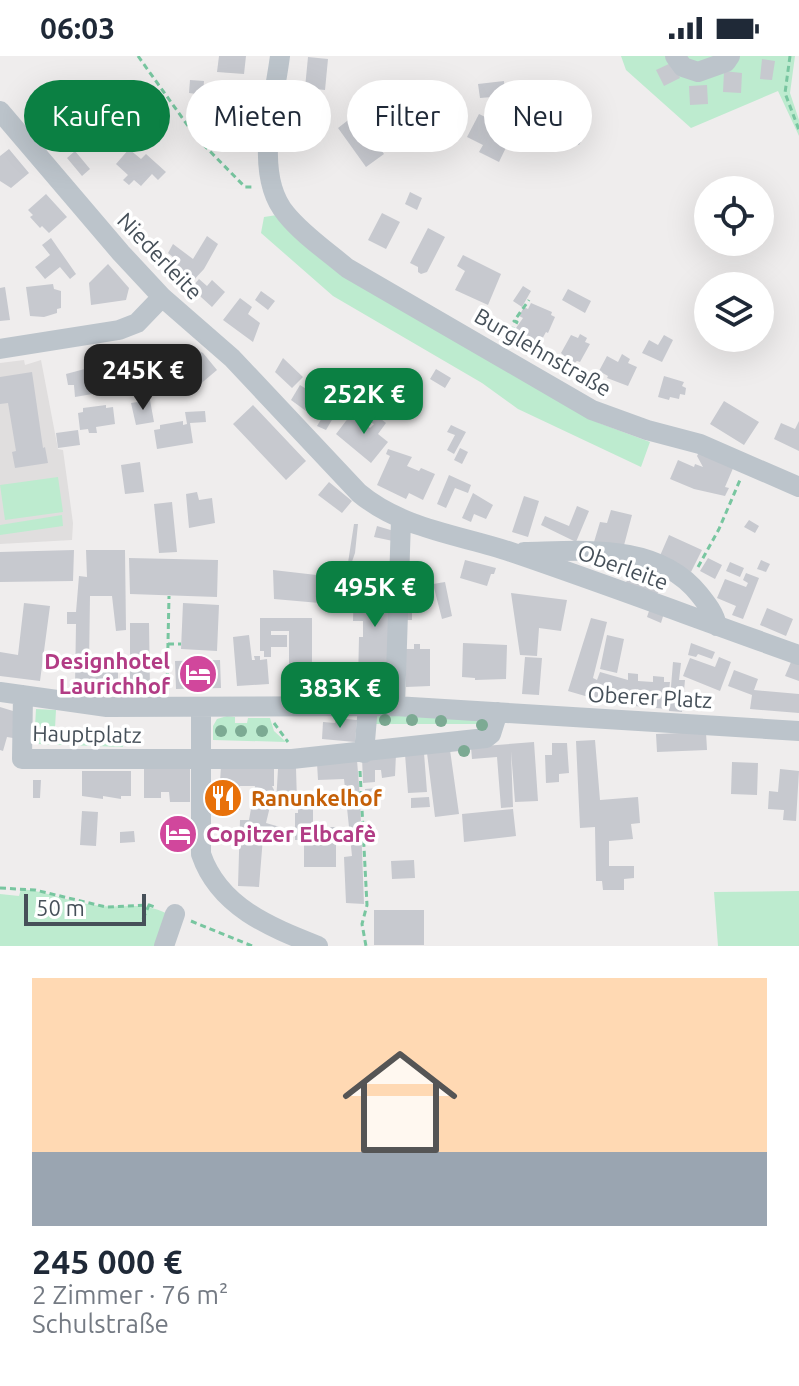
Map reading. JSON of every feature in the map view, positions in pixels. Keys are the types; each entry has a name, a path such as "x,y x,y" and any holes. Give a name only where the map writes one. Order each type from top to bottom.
{"street":[{"name":"Burglehnstraße","path":"280,56 268,159 269,184 286,214 347,268 592,410 647,430 700,444 799,487"},
{"path":"675,56 683,67 698,72 726,62 730,56"},
{"name":"Niederleite","path":"0,111 162,297 232,358 359,493 379,509 401,520"},
{"path":"0,349 119,330 137,323 162,297"},
{"path":"395,706 401,520"},
{"name":"Oberleite","path":"401,520 512,552 799,655"},
{"name":"Oberleite","path":"512,552 595,550 620,553 662,565 690,583 716,618 717,626"},
{"path":"0,692 23,695"},
{"name":"Hauptplatz","path":"361,753 292,759 22,759 23,695 107,707 395,706"},
{"path":"368,706 361,753 486,738 494,727 498,712"},
{"name":"Oberer Platz","path":"395,706 799,731"},
{"path":"201,707 201,854 208,875 221,892 240,908 286,940 318,946"},
{"path":"164,946 175,914"}],"path":[{"path":"138,56 196,137 234,177 249,188"},
{"path":"790,56 785,93 799,130"},
{"path":"498,355 517,322 514,321 529,300"},
{"path":"690,583 719,529 746,466"},
{"path":"167,697 169,596"},
{"path":"168,644 181,644"},
{"path":"361,753 367,905 362,924 366,946"},
{"path":"0,888 35,890 89,905 149,905 252,946"},
{"path":"143,919 149,905"},
{"path":"126,906 126,913"}],"shaded area":[{"path":"24,360 25,365 41,360 58,449 63,450 73,523 72,540 0,544 0,363"}],"green space":[{"path":"621,56 795,56 790,93 799,120 799,136 778,91 691,128 626,70"},
{"path":"277,215 599,423 650,442 641,467 518,409 482,383 333,296 261,233 264,217"},
{"path":"58,477 63,512 5,520 0,485"},
{"path":"62,515 63,526 0,535 0,525"},
{"path":"36,709 56,710 55,728 35,727"},
{"path":"373,712 488,720 488,725 479,732 479,724 372,724"},
{"path":"235,717 235,723 247,723 248,718 270,718 274,731 286,742 213,740 213,726 217,719"},
{"path":"39,737 123,743 123,747 38,744"},
{"path":"21,889 85,904 140,906 168,914 155,946 0,946 0,894 19,896"},
{"path":"799,891 799,946 718,946 714,892"}],"building":[{"path":"219,56 246,56 244,74 217,72"},
{"path":"308,57 328,59 326,80 306,80"},
{"path":"762,59 775,61 772,80 760,79"},
{"path":"673,62 680,78 664,86 656,70"},
{"path":"724,71 742,73 741,93 723,92"},
{"path":"484,83 484,98 480,98 478,84"},
{"path":"707,85 708,104 690,105 689,86"},
{"path":"479,114 484,116 484,152 504,152 499,162 479,152 483,145 468,135"},
{"path":"347,121 347,141 338,128"},
{"path":"9,149 29,173 11,188 0,181 0,156"},
{"path":"76,152 90,169 82,176 67,158"},
{"path":"126,152 133,152 141,159 146,154 166,172 158,180 152,174 141,186 134,180 129,185 123,180 128,175 116,164"},
{"path":"355,152 383,152 384,154 366,167"},
{"path":"410,192 422,198 417,210 405,204"},
{"path":"46,194 67,217 49,233 42,226 40,228 28,210"},
{"path":"382,213 400,222 386,249 368,240"},
{"path":"428,228 445,237 427,272 421,274 418,267 410,263"},
{"path":"207,236 218,244 204,269 190,284 168,265 174,258 168,253 173,244 193,259"},
{"path":"51,238 76,274 70,279 60,267 45,279 35,267 50,255 42,245"},
{"path":"463,255 501,274 488,305 455,290 465,271 457,266"},
{"path":"108,264 129,288 126,300 91,305 89,283"},
{"path":"199,279 207,286 212,280 225,292 212,307 191,288"},
{"path":"53,284 54,289 61,291 61,308 57,309 57,313 44,317 30,316 26,287"},
{"path":"523,286 531,291 522,307 513,301"},
{"path":"5,287 10,320 0,321 0,288"},
{"path":"568,289 591,301 585,313 562,300"},
{"path":"261,291 275,301 268,310 255,300"},
{"path":"240,298 252,307 248,314 260,323 253,342 223,320"},
{"path":"531,303 552,312 551,315 555,317 548,333 541,341 532,344 526,334 516,328 523,318 519,316 524,307 528,309"},
{"path":"580,334 590,344 580,362 573,364 561,353 571,335 578,338"},
{"path":"664,335 673,340 662,362 642,353 649,340 658,345"},
{"path":"197,350 217,370 198,386 186,378 178,379 175,355"},
{"path":"622,354 630,359 628,363 637,367 628,386 607,378 599,371 607,356 618,362"},
{"path":"283,358 303,377 292,388 275,372"},
{"path":"144,359 149,363 156,362 160,390 155,391 156,395 147,397 147,392 136,393 132,365 141,364"},
{"path":"108,366 110,391 75,397 74,385 68,385 66,374"},
{"path":"436,369 451,378 445,388 430,379"},
{"path":"32,372 48,463 15,468 12,452 16,451 8,403 0,404 0,377"},
{"path":"664,376 684,382 685,395 680,394 679,399 670,397 669,400 658,397"},
{"path":"314,379 327,387 310,414 291,400 300,385 308,390"},
{"path":"340,392 349,396 343,407 335,402"},
{"path":"150,400 154,422 136,425 131,403"},
{"path":"724,401 759,422 744,445 710,424"},
{"path":"106,405 106,408 113,407 115,424 96,427 97,433 80,430 78,413 83,412 83,408"},
{"path":"253,405 306,461 286,480 233,424"},
{"path":"328,408 336,413 326,430 317,426"},
{"path":"205,411 206,422 190,423 193,443 157,449 154,430 160,429 160,425 183,421 183,425 187,424 185,412"},
{"path":"352,413 370,428 374,424 370,422 376,415 386,423 378,434 388,442 371,463 336,434"},
{"path":"799,421 799,451 774,439 781,423 795,429"},
{"path":"451,425 466,432 454,454 447,450 455,435 447,432"},
{"path":"78,430 80,445 58,448 56,433"},
{"path":"460,448 468,452 462,464 454,460"},
{"path":"388,449 412,457 407,466 435,474 423,500 409,493 406,499 377,485 390,456 386,454"},
{"path":"700,450 734,466 725,487 729,488 725,496 694,489 670,479 678,460 694,467 695,464 703,467 697,456"},
{"path":"140,462 144,492 125,494 121,465"},
{"path":"449,475 471,485 468,493 455,488 446,508 437,504"},
{"path":"329,482 352,501 342,513 318,495"},
{"path":"197,492 199,500 212,498 215,523 189,528 186,494"},
{"path":"473,493 493,505 486,519 474,514 471,522 462,518"},
{"path":"524,496 539,501 528,537 512,532"},
{"path":"172,502 177,552 159,553 154,504"},
{"path":"577,506 589,511 576,542 541,525 545,516 569,526"},
{"path":"611,510 632,515 623,549 594,542 600,522 607,523"},
{"path":"749,520 759,526 755,533 744,527"},
{"path":"354,524 358,524 355,553 345,582"},
{"path":"377,526 394,531 393,541 374,537"},
{"path":"669,535 702,550 691,572 659,558"},
{"path":"74,550 73,581 0,582 0,552"},
{"path":"86,550 125,550 126,630 116,631 112,596 90,596 89,665 118,665 118,687 75,686 76,624 67,624 67,612 76,612 79,576 87,577"},
{"path":"129,558 218,560 217,597 130,594"},
{"path":"708,558 722,565 715,579 700,571"},
{"path":"465,560 496,568 487,586 460,578"},
{"path":"761,560 770,564 766,572 757,569"},
{"path":"730,562 744,568 740,577 726,571"},
{"path":"633,565 664,577 656,597 625,585"},
{"path":"376,568 392,575 391,682 358,682 359,637 363,637 363,621 353,621 354,583 364,583 369,589 375,589"},
{"path":"273,570 334,577 331,604 274,599"},
{"path":"746,573 759,578 743,619 732,615 736,606 717,598 725,579 746,587 748,583 743,580"},
{"path":"445,582 452,616 442,619 433,584"},
{"path":"511,593 567,600 561,631 539,628 537,656 520,655"},
{"path":"405,598 412,598 412,604 417,604 417,613 412,613 412,620 405,620"},
{"path":"24,603 50,606 40,681 0,676 0,652 18,655"},
{"path":"183,603 219,605 217,651 181,649"},
{"path":"650,608 664,613 661,623 647,617"},
{"path":"767,608 793,619 786,636 760,625"},
{"path":"260,618 312,618 315,687 297,687 297,674 289,674 289,631 271,631 271,635 287,635 287,647 271,647 271,657 264,657 264,651 260,651"},
{"path":"591,618 607,622 593,678 597,680 600,672 628,680 628,673 638,674 638,681 653,682 653,676 664,677 664,682 670,682 667,709 591,702 592,698 568,691"},
{"path":"130,623 149,623 150,690 130,690"},
{"path":"249,635 252,660 255,660 254,656 260,656 260,660 267,659 269,684 237,686 233,637"},
{"path":"607,635 624,639 617,673 600,669"},
{"path":"463,643 507,645 506,679 475,680 462,677"},
{"path":"691,643 715,652 712,659 698,654 696,657 688,655"},
{"path":"414,644 420,644 420,649 430,649 430,686 406,687 406,649 414,649"},
{"path":"525,657 542,658 539,695 522,694"},
{"path":"719,657 731,662 720,691 683,676 690,658 715,667"},
{"name":"Designhotel Laurichhof","path":"220,660 221,688 176,689 175,661"},
{"path":"673,662 681,663 679,680 685,680 682,712 669,711"},
{"path":"791,662 799,665 799,681 785,676"},
{"path":"734,670 758,679 754,690 799,694 799,713 750,709 752,695 728,686"},
{"path":"0,707 13,711 13,738 7,737 3,751 0,750"},
{"path":"336,718 357,720 355,742 322,739 323,722 335,723"},
{"path":"706,732 707,750 657,752 656,734"},
{"path":"595,740 600,800 638,797 640,823 631,824 633,839 609,841 609,866 634,866 634,878 624,879 624,890 603,890 602,881 596,881 595,827 580,828 576,741"},
{"path":"534,742 538,801 515,802 511,751 513,807 501,808 497,757 472,759 471,747"},
{"path":"552,743 567,743 569,773 559,774 559,782 546,783 545,755 552,755"},
{"path":"450,750 459,814 435,817 427,753"},
{"path":"424,753 427,792 408,793 405,754"},
{"path":"396,754 395,776 382,778 381,770 375,770 375,782 363,783 362,757"},
{"path":"357,760 364,904 346,903 344,857 352,856 344,779 318,780 317,763"},
{"path":"732,762 758,763 757,795 731,794"},
{"path":"190,766 190,802 170,802 169,792 161,792 161,798 144,798 144,767"},
{"path":"221,766 274,767 274,790 266,823 280,827 277,841 263,837 259,887 238,886 240,820 249,820 255,786 240,786 240,810 214,809"},
{"path":"296,768 297,802 276,803 278,769"},
{"path":"780,769 799,771 796,821 783,820 784,810 768,809 769,791 778,792"},
{"path":"82,771 131,771 131,796 121,796 121,799 103,796 103,799 82,796"},
{"path":"33,780 41,780 40,798 33,798"},
{"path":"378,788 379,802 366,803 365,789"},
{"path":"429,797 430,807 411,808 411,798"},
{"path":"298,808 313,808 313,827 336,827 336,867 304,867 304,840 295,840 295,813 298,813"},
{"path":"513,809 516,836 464,842 462,814"},
{"path":"82,811 98,812 96,846 80,845"},
{"name":"Copitzer Elbcafè","path":"168,818 189,819 188,849 167,849"},
{"path":"134,831 135,842 120,843 120,832"},
{"path":"414,860 415,878 392,879 391,861"},
{"path":"374,910 424,910 424,945 374,945"}],"place":[{"name":"Designhotel Laurichhof","path":"198,674"},
{"name":"Ranunkelhof","path":"223,798"},
{"name":"Copitzer Elbcafè","path":"178,834"}]}
